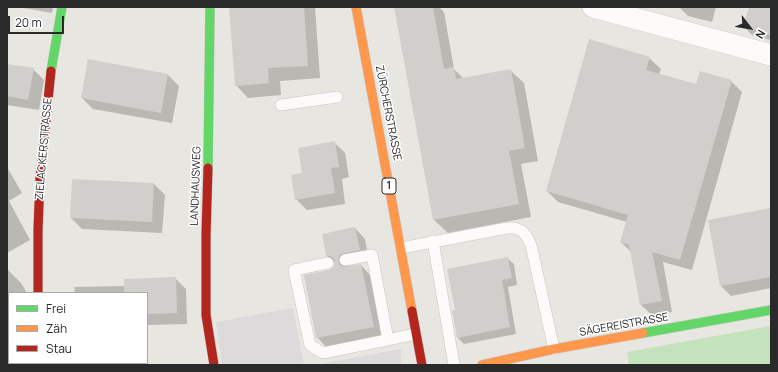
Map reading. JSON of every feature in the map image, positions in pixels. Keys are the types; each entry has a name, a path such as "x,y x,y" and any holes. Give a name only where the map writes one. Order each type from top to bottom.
{"street":[{"name":"ZIELACKERSTRASSE","path":"38,292 40,178 50,80 62,7"},
{"name":"LANDHAUSWEG","path":"210,7 206,320 214,365"},
{"name":"ZÜRCHERSTRASSE","path":"356,7 422,365"},
{"path":"593,7 771,55"},
{"name":"SÄGEREISTRASSE","path":"482,365 554,349 771,310"}],"lane":[{"path":"281,105 337,97"},
{"path":"401,248 508,228 515,228 522,231 531,245 554,349"},
{"path":"432,242 454,365"},
{"path":"345,260 372,255 388,340"},
{"path":"328,263 294,270 310,345 323,353 416,334"}],"shaded area":[{"path":"293,308 304,365 222,365 216,322"},
{"path":"401,349 401,365 314,365"}],"green space":[{"path":"771,326 771,365 629,365 627,352"}],"building":[{"path":"229,7 304,7 308,66 268,68 269,83 235,86"},
{"path":"394,7 433,7 444,69 454,67 456,79 511,69 525,148 509,151 519,204 433,220"},
{"path":"749,7 771,7 771,35 743,27"},
{"path":"589,39 650,57 646,70 696,84 700,71 732,80 680,260 652,252 662,301 640,305 629,245 620,242 628,215 546,191"},
{"path":"88,59 168,74 161,113 81,98"},
{"path":"7,64 34,68 28,100 7,96"},
{"path":"335,141 339,167 331,168 335,193 295,200 291,175 302,173 298,148"},
{"path":"72,179 154,183 152,222 70,218"},
{"path":"771,208 771,277 720,286 708,220"},
{"path":"355,227 360,250 341,254 338,262 343,267 361,264 374,327 316,338 304,275 329,270 334,266 335,261 333,258 326,256 322,234"},
{"path":"508,257 512,278 502,280 510,327 457,338 452,310 455,310 447,269"},
{"path":"176,277 177,313 148,314 148,292 124,292 124,279"}],"traffic: fast":[{"path":"51,71 62,7"},
{"path":"208,168 210,7"},
{"path":"643,333 771,310"}],"traffic: slow":[{"path":"356,7 412,311"},
{"path":"482,365 554,349 643,333"}],"traffic: jam":[{"path":"38,292 40,178 51,71"},
{"path":"208,168 206,315 214,365"},
{"path":"412,311 422,365"}]}
